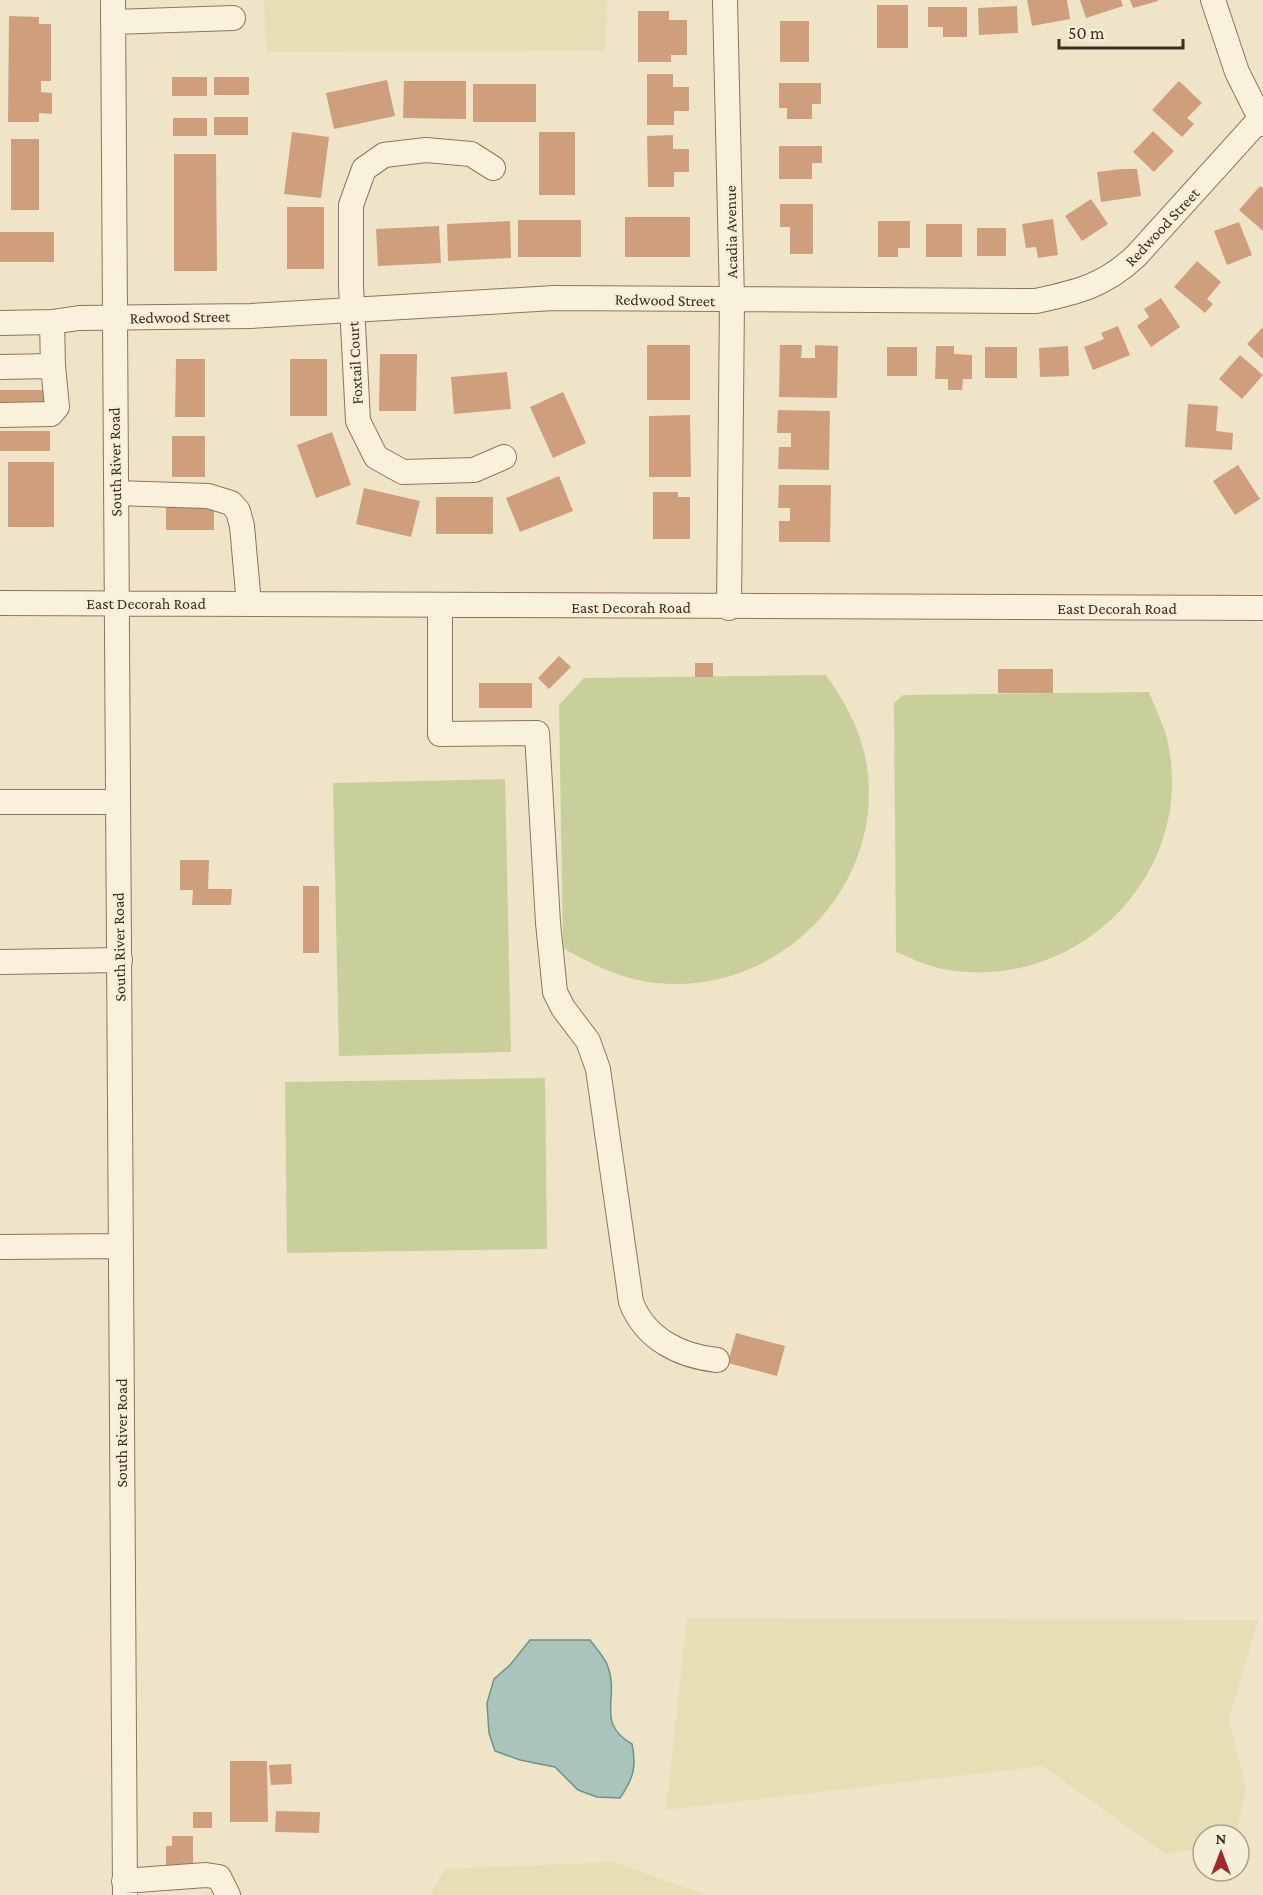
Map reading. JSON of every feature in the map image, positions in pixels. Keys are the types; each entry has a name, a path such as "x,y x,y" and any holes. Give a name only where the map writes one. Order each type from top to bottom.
{"street":[{"name":"Acadia Avenue","path":"725,0 732,301 729,608"},
{"path":"1214,0 1237,72 1261,122"},
{"path":"113,11 233,18"},
{"name":"South River Road","path":"113,11 124,1888"},
{"name":"Redwood Street","path":"0,322 52,322 79,318 251,316 554,298 732,301 1036,301 1086,290 1116,275 1261,122"},
{"name":"Foxtail Court","path":"493,168 471,154 426,150 384,155 364,169 351,205 352,310 358,421 376,457 403,472 474,470 504,457"},
{"path":"0,415 51,414 57,407 52,322"},
{"path":"0,367 53,366"},
{"path":"116,493 207,496 222,498 231,503 238,511 242,526 249,604"},
{"name":"East Decorah Road","path":"0,603 729,608 1263,608"},
{"path":"440,606 440,734 537,733 548,924 555,992 562,1008 588,1041 598,1069 631,1302 642,1326 654,1336 692,1357 717,1359"},
{"path":"0,802 117,802"},
{"path":"0,963 120,960"},
{"path":"0,1247 120,1246"},
{"path":"124,1888 206,1875 219,1877 228,1895"}],"shaded area":[{"path":"264,0 607,0 605,51 266,52"},
{"path":"687,1618 1258,1620 1229,1719 1246,1788 1239,1823 1191,1823 1191,1850 1165,1854 1043,1766 666,1810"},
{"path":"613,1862 707,1895 430,1895 445,1869"}],"green space":[{"path":"826,675 858,731 864,752 869,799 862,843 845,884 819,920 786,949 746,971 703,982 643,981 619,975 563,948 559,705 584,678"},
{"path":"1149,692 1168,741 1172,796 1162,841 1142,882 1114,917 1078,945 1037,963 991,972 943,969 896,952 894,703 903,695"},
{"path":"505,779 511,1052 339,1056 333,783"},
{"path":"545,1078 547,1249 287,1253 285,1082"}],"water":[{"path":"530,1640 590,1640 607,1664 611,1676 611,1718 621,1736 632,1744 634,1759 633,1772 620,1798 597,1797 578,1790 555,1767 520,1760 495,1751 489,1733 487,1703 494,1679 510,1665"}],"building":[{"path":"1027,0 1067,0 1070,19 1032,26"},
{"path":"1080,0 1121,0 1123,6 1086,18"},
{"path":"1130,0 1158,0 1158,1 1133,8"},
{"path":"877,5 908,5 908,48 877,48"},
{"path":"1017,6 1018,33 979,35 978,8"},
{"path":"928,7 967,7 967,37 943,37 943,27 928,27"},
{"path":"638,11 669,11 669,20 687,20 687,55 671,55 671,62 638,62"},
{"path":"9,16 39,17 39,24 51,24 51,81 41,81 41,92 52,93 52,114 39,113 39,122 8,122"},
{"path":"780,21 809,21 809,62 780,62"},
{"path":"647,74 673,74 673,87 689,87 689,111 674,111 674,125 647,125"},
{"path":"172,77 207,77 207,96 172,96"},
{"path":"214,77 249,77 249,95 214,95"},
{"path":"387,80 395,116 334,129 326,93"},
{"path":"404,81 466,81 466,119 403,118"},
{"path":"1179,81 1202,103 1187,118 1194,124 1182,137 1152,110"},
{"path":"779,83 821,83 821,104 812,104 812,119 787,119 787,108 779,108"},
{"path":"473,84 536,84 536,122 473,122"},
{"path":"214,117 248,117 248,135 214,135"},
{"path":"173,118 207,118 207,136 173,136"},
{"path":"1153,131 1174,151 1154,172 1133,152"},
{"path":"292,132 329,137 321,198 284,194"},
{"path":"539,132 575,132 575,195 539,195"},
{"path":"673,135 673,149 689,149 689,172 674,172 674,187 648,187 647,136"},
{"path":"11,139 39,139 39,210 11,210"},
{"path":"779,146 822,146 822,163 812,163 812,179 779,179"},
{"path":"174,154 216,154 217,271 174,271"},
{"path":"1137,169 1141,196 1101,202 1097,172"},
{"path":"1260,186 1263,188 1263,231 1239,210"},
{"path":"1091,199 1108,224 1082,241 1065,216"},
{"path":"780,204 813,204 813,254 790,254 790,227 780,227"},
{"path":"287,207 324,207 324,269 287,269"},
{"path":"625,217 690,217 690,257 625,257"},
{"path":"1053,219 1058,255 1038,258 1036,247 1026,248 1022,224"},
{"path":"518,220 581,220 581,257 518,257"},
{"path":"510,221 511,258 448,261 447,224"},
{"path":"878,221 910,221 910,248 898,248 898,257 878,257"},
{"path":"1239,222 1252,255 1227,265 1214,231"},
{"path":"926,224 962,224 962,257 926,257"},
{"path":"439,226 441,263 378,266 376,229"},
{"path":"977,228 1006,228 1006,256 977,256"},
{"path":"0,232 54,232 54,262 0,262"},
{"path":"1197,261 1221,282 1207,299 1213,304 1205,313 1174,287"},
{"path":"1161,298 1180,327 1151,347 1137,326 1149,317 1144,309"},
{"path":"1118,326 1130,355 1093,370 1084,347 1104,339 1101,333"},
{"path":"1263,327 1263,359 1247,344"},
{"path":"647,345 690,345 690,400 647,400"},
{"path":"780,345 802,345 801,358 815,358 815,345 838,346 837,398 779,397"},
{"path":"936,346 954,346 954,354 972,355 972,379 963,379 962,390 948,390 948,379 935,379"},
{"path":"1068,346 1069,376 1040,377 1039,348"},
{"path":"887,347 917,347 917,376 887,376"},
{"path":"985,347 1017,347 1017,378 985,378"},
{"path":"380,354 417,354 416,411 379,411"},
{"path":"1240,355 1263,375 1242,399 1219,379"},
{"path":"176,359 205,359 205,417 175,417"},
{"path":"290,359 327,359 327,416 290,416"},
{"path":"507,372 511,409 454,414 451,377"},
{"path":"0,390 50,390 50,408 0,408"},
{"path":"563,392 586,443 553,458 530,407"},
{"path":"1188,404 1218,406 1216,431 1233,433 1232,450 1185,447"},
{"path":"778,410 830,411 829,470 778,469 779,447 791,447 791,433 777,433"},
{"path":"690,415 691,477 649,477 649,416"},
{"path":"0,431 50,431 50,451 0,451"},
{"path":"332,432 351,485 316,498 297,445"},
{"path":"172,436 205,436 205,477 172,477"},
{"path":"8,462 54,462 54,527 8,527"},
{"path":"1238,465 1260,499 1235,515 1213,481"},
{"path":"559,476 573,511 520,532 506,498"},
{"path":"779,485 831,485 830,542 779,542 779,521 790,521 790,508 778,508"},
{"path":"364,488 420,501 411,537 356,524"},
{"path":"653,492 678,492 678,497 690,497 690,539 653,539"},
{"path":"436,497 493,497 493,534 436,534"},
{"path":"166,506 214,506 214,530 166,530"},
{"path":"559,656 571,667 549,689 538,678"},
{"path":"695,663 713,663 713,677 695,677"},
{"path":"998,669 1053,669 1053,693 998,693"},
{"path":"479,683 532,683 532,708 479,708"},
{"path":"180,860 209,860 208,889 232,889 231,905 192,905 193,890 180,890"},
{"path":"303,886 319,886 319,953 303,953"},
{"path":"736,1333 785,1346 777,1376 728,1363"},
{"path":"230,1761 267,1761 268,1822 230,1822"},
{"path":"291,1764 292,1784 271,1785 269,1765"},
{"path":"276,1811 320,1812 319,1833 275,1832"},
{"path":"193,1812 212,1812 212,1828 193,1828"},
{"path":"172,1836 193,1836 193,1869 166,1869 166,1846 172,1846"}]}
